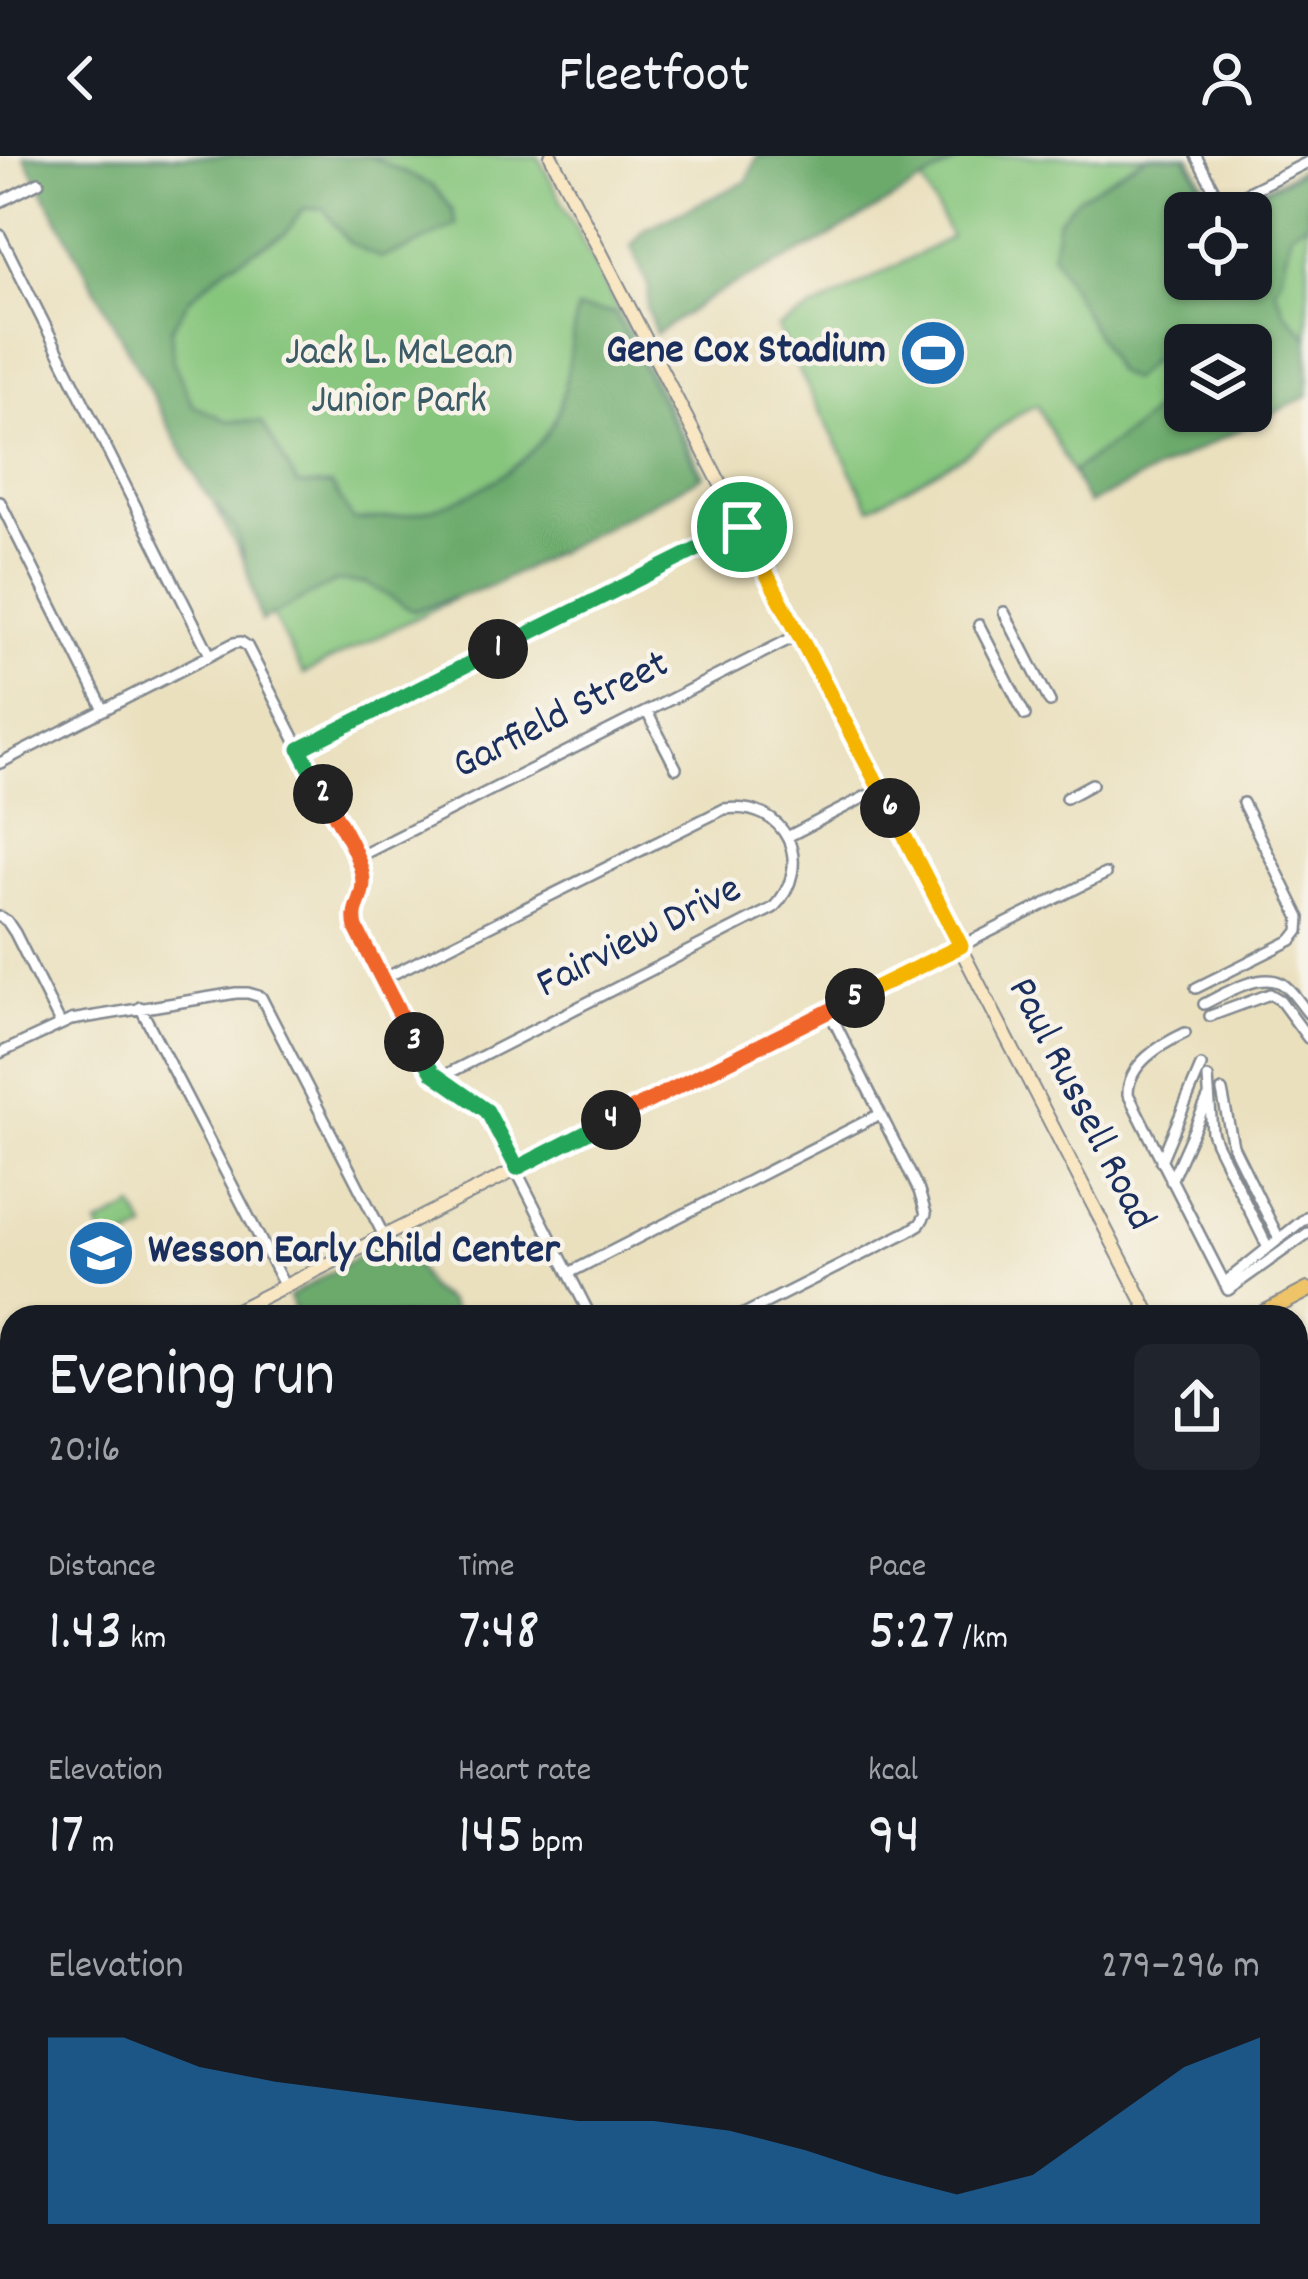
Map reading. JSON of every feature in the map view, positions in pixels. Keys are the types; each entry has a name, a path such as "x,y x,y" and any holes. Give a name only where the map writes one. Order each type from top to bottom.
{"main road":[{"path":"1279,1305 1308,1290"}],"street":[{"name":"Paul Russell Road","path":"551,156 1145,1305"},
{"path":"1196,156 1215,192 1227,198 1308,162"},
{"path":"0,202 39,182"},
{"path":"0,235 210,655"},
{"path":"0,502 104,710"},
{"path":"300,749 742,527"},
{"path":"1004,612 1050,702"},
{"path":"979,625 1025,715"},
{"name":"Garfield Street","path":"356,858 798,635"},
{"path":"0,763 210,655 241,642 247,646 356,858 363,884 354,919 382,979 424,1060 442,1082 487,1111 585,1305"},
{"path":"647,712 676,768"},
{"path":"1066,798 1092,784"},
{"path":"382,979 724,808 758,810 788,836 880,789"},
{"path":"1196,988 1292,940 1299,931 1300,918 1243,803"},
{"name":"Fairview Drive","path":"442,1082 451,1072 773,908 790,876 788,836"},
{"path":"247,1305 1105,874"},
{"path":"0,917 15,933 60,1023"},
{"path":"1204,1004 1270,980 1284,984 1308,1013"},
{"path":"0,1054 60,1023 140,1007 254,994 266,1003 384,1236"},
{"path":"1210,1016 1270,994 1280,1000 1308,1038"},
{"path":"140,1007 284,1286"},
{"path":"762,1305 909,1231 926,1212 829,1012"},
{"path":"1185,1033 1139,1065 1129,1079 1128,1094 1228,1290 1308,1233"},
{"path":"1161,1161 1202,1066"},
{"path":"1208,1078 1212,1132 1268,1248"},
{"path":"1222,1091 1233,1146 1279,1239"},
{"path":"1172,1181 1209,1095"},
{"path":"568,1273 880,1114"},
{"path":"1224,1282 1308,1216"}],"green space":[{"path":"24,156 370,156 432,186 452,209 456,225 380,258 348,242 323,208 303,209 286,233 229,265 190,298 171,329 173,361 193,405 228,421 262,422 298,485 332,485 353,520 400,516 444,505 489,484 528,455 559,409 577,309 614,313 701,477 491,586 413,611 368,584 337,581 261,621 236,530 202,488"},
{"name":"Jack L. McLean Junior Park","path":"33,156 538,156 704,475 303,674"},
{"path":"757,156 963,158 817,244 714,295 656,334 647,308 649,288 631,246 645,229 747,181"},
{"path":"910,156 1189,156 1209,192 1164,192 1164,300 1272,300 1272,192 1255,192 1308,166 1308,396 1272,414 1272,324 1164,324 1164,432 1235,432 1088,504 1037,405 963,456 870,508 777,328 951,237"},
{"path":"1147,156 1186,156 1205,192 1164,192 1164,300 1272,300 1272,192 1260,192 1308,169 1308,222 1291,231 1275,289 1284,311 1308,337 1308,396 1272,414 1272,324 1164,324 1164,352 1131,380 1116,372 1052,253 1058,220 1078,198"},
{"path":"1164,401 1164,432 1235,432 1088,504 1072,472"},
{"path":"134,1207 146,1229 109,1248 97,1226"},
{"path":"391,1237 401,1239 429,1289 450,1305 292,1305 289,1297"}],"place":[{"name":"Gene Cox Stadium","path":"933,353"},
{"name":"Wesson Early Child Center","path":"101,1253"}],"route":[{"path":"742,527 961,946 517,1168 487,1111 442,1082 418,1050 356,928 353,913 363,884 360,866 300,749 742,527"}]}
